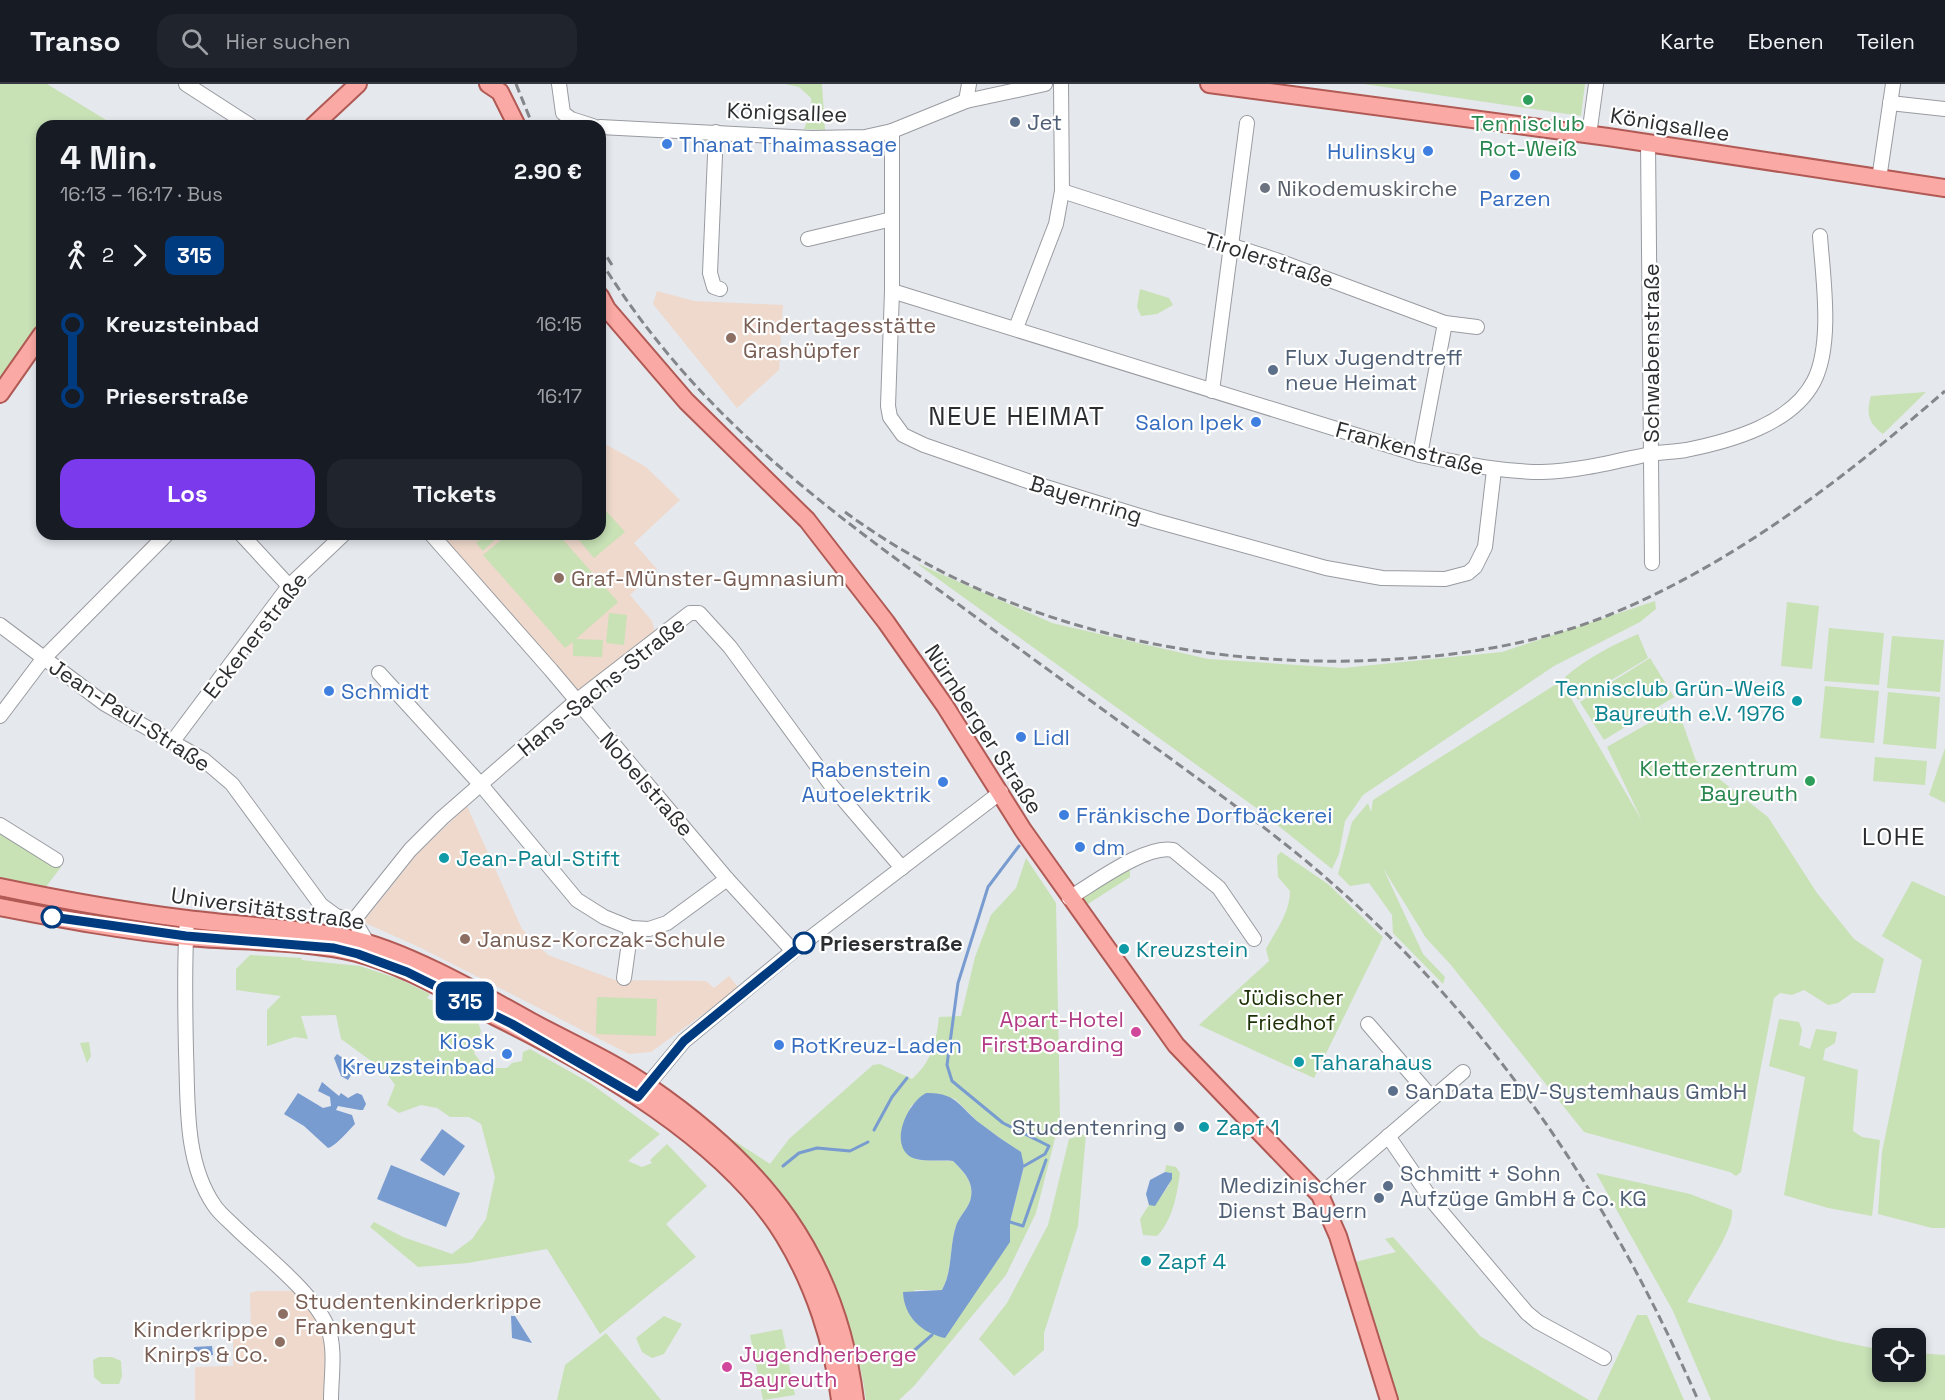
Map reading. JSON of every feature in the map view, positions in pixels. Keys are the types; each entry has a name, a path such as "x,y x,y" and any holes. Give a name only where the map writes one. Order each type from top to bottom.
{"main road":[{"path":"319,120 358,84"},
{"name":"Königsallee","path":"1209,84 1312,91 1945,188"},
{"path":"494,88 513,120"},
{"name":"Nürnberger Straße","path":"606,307 686,401 807,520 886,621 945,706 1070,898 1176,1045 1320,1195 1338,1236 1389,1400"},
{"path":"0,394 36,343"},
{"name":"Universitätsstraße","path":"0,887 82,903 188,919 328,935 368,944 411,961 503,1006 707,1131 757,1178 794,1225 823,1276 835,1306 855,1400"},
{"name":"Universitätsstraße","path":"0,907 85,923 186,936 334,948 386,963 643,1091 721,1164 768,1213 784,1236 818,1306 829,1340 840,1400"}],"street":[{"path":"186,84 242,120"},
{"path":"966,101 969,84"},
{"name":"Königsallee","path":"606,127 833,138 865,137 892,131 966,101 1045,84"},
{"path":"1016,328 1056,224 1062,191 1061,84"},
{"path":"1589,135 1596,84"},
{"path":"1879,179 1893,84"},
{"path":"559,88 563,113 573,120"},
{"path":"1890,103 1945,109"},
{"path":"1212,391 1247,123"},
{"name":"Bayernring","path":"892,131 892,291 888,406 890,417 903,435 924,445 1058,491 1326,568 1410,580 1456,577 1475,567 1485,547 1494,470"},
{"path":"716,132 710,273 714,287 720,289"},
{"name":"Schwabenstraße","path":"1648,143 1652,563"},
{"name":"Tirolerstraße","path":"1062,191 1337,281 1446,323 1476,327"},
{"path":"808,239 892,219"},
{"name":"Frankenstraße","path":"892,291 1420,455 1494,470 1571,470 1652,454 1687,450 1761,428 1789,412 1802,400 1815,379 1824,341 1820,236"},
{"path":"1420,455 1446,323"},
{"path":"0,716 43,659 161,540"},
{"path":"247,540 289,586"},
{"name":"Eckenerstraße","path":"173,741 289,586 338,540"},
{"name":"Nobelstraße","path":"436,540 551,670 575,702 666,805 726,879 793,951"},
{"name":"Hans-Sachs-Straße","path":"354,920 410,850 442,818 482,786 575,702 690,613 699,613 730,647 831,785 902,868"},
{"name":"Jean-Paul-Straße","path":"0,625 105,704 204,760 232,784 321,904 336,916 354,920"},
{"path":"379,673 482,786 577,900 604,917 631,928 649,929 664,924 726,879"},
{"path":"643,1091 684,1041 793,951 1001,792"},
{"path":"0,825 56,860"},
{"path":"1070,898 1131,862 1164,848 1173,850 1219,888 1254,939"},
{"path":"188,919 184,995 188,1101 190,1138 198,1170 214,1206 298,1287 322,1318 328,1329 331,1347 331,1400"},
{"path":"354,920 368,944"},
{"path":"624,978 631,928"},
{"path":"1368,1024 1432,1098"},
{"path":"1320,1195 1462,1072"},
{"path":"1388,1136 1434,1203 1527,1313 1538,1322 1593,1344 1604,1358"}],"shaded area":[{"name":"Kindertagesstätte Grashüpfer","path":"657,291 694,301 783,305 779,370 737,408 653,304"},
{"name":"Graf-Münster-Gymnasium","path":"606,444 646,467 680,500 634,543 657,569 630,595 652,621 657,640 576,699 436,540 606,540"},
{"name":"Janusz-Korczak-Schule","path":"467,806 522,929 548,955 615,980 706,981 714,988 729,976 739,988 651,1052 629,1054 421,948 363,922 418,853"},
{"path":"296,1291 324,1328 330,1400 195,1400 195,1367 233,1366 233,1336 251,1336 250,1293"}],"green space":[{"path":"0,84 47,84 106,120 36,120 36,328 0,379"},
{"path":"785,84 822,84 825,130 804,129 812,110 811,98 799,87"},
{"name":"Tennisclub Rot-Weiß","path":"1364,84 1585,84 1581,116"},
{"path":"1140,289 1169,298 1173,305 1157,314 1141,316 1137,307"},
{"path":"1926,392 1883,434 1871,422 1869,408 1871,396"},
{"path":"606,513 625,532 594,558 579,540 606,540"},
{"path":"479,540 495,540 483,551 476,543"},
{"path":"501,540 563,540 618,602 576,639 603,640 602,657 573,656 573,642 565,648 483,555"},
{"path":"916,563 1052,623 1208,659 1343,668 1502,652 1655,601 1656,609 1640,622 1554,666 1363,795 1345,821 1339,854 1332,869 1255,807"},
{"path":"1787,602 1819,606 1812,669 1781,666"},
{"path":"609,613 627,615 624,645 606,643"},
{"path":"1829,628 1884,633 1879,685 1824,681"},
{"path":"1638,634 1648,658 1578,700 1565,677 1600,653"},
{"path":"1892,636 1944,640 1940,692 1887,688"},
{"path":"1650,658 1674,697 1604,740 1580,702"},
{"path":"1561,681 1642,821 1607,747 1677,707 1696,761 1768,817 1817,893 1854,939 1884,959 1875,993 1852,993 1838,1003 1828,1005 1804,990 1792,995 1780,993 1774,998 1741,1172 1736,1176 1730,1172 1584,1132 1451,965 1426,938 1383,868 1423,954 1445,977 1443,984 1393,933 1392,915 1369,883 1350,886 1338,874 1352,822 1368,803 1371,812 1373,800"},
{"path":"1825,686 1879,691 1874,743 1820,738"},
{"path":"1888,692 1940,697 1936,749 1883,744"},
{"path":"1945,748 1945,803 1929,795"},
{"path":"1875,757 1927,761 1925,785 1873,781"},
{"path":"0,831 61,867 45,888 0,879"},
{"name":"Jüdischer Friedhof","path":"1281,852 1328,884 1383,937 1314,1078 1199,1025 1269,961 1266,949 1288,907 1290,891 1278,877 1277,856"},
{"path":"1026,858 1056,903 1060,1119 1036,1213 1006,1275 914,1386 899,1400 866,1400 861,1370 843,1308 817,1249 782,1195 757,1167 719,1131 770,1164 789,1139 873,1065 880,1064 912,1079 929,1058 939,1017 961,1016 975,957 991,915 1016,888","holes":["926,1093 955,1099 979,1123 1020,1152 1024,1166 1010,1222 1010,1242 954,1321 913,1290 942,1290 948,1275 956,1226 970,1201 971,1186 967,1177 953,1161 917,1160 910,1107"]},
{"path":"1125,868 1130,871 1130,877 1088,904 1083,900 1083,893"},
{"path":"1912,881 1945,896 1945,1228 1932,1228 1878,1214 1882,1152 1922,960 1882,936"},
{"path":"250,955 302,958 301,960 360,966 399,979 430,994 427,998 478,1022 481,1031 474,1053 485,1068 507,1068 512,1063 522,1061 523,1052 530,1049 590,1083 660,1134 628,1161 642,1167 652,1163 650,1160 667,1144 707,1186 666,1224 696,1257 600,1334 547,1249 468,1263 418,1267 370,1227 374,1222 403,1237 452,1254 472,1239 486,1219 495,1177 481,1124 469,1117 450,1117 437,1108 421,1105 399,1113 387,1105 395,1085 385,1071 341,1039 336,1015 301,1016 308,1039 295,1037 267,1046 267,1010 281,996 236,990 236,969"},
{"path":"597,997 657,999 656,1036 596,1034"},
{"path":"1779,1019 1799,1022 1802,1030 1799,1045 1810,1049 1816,1029 1837,1032 1835,1043 1825,1049 1823,1060 1858,1070 1853,1131 1862,1137 1880,1140 1872,1216 1828,1208 1784,1195 1805,1077 1769,1066"},
{"path":"89,1042 91,1056 87,1063 80,1043"},
{"path":"1086,1134 1078,1226 1044,1333 1044,1350 1014,1376 979,1339 1007,1303 1048,1225 1069,1139"},
{"path":"1166,1165 1176,1167 1180,1173 1173,1206 1167,1222 1157,1236 1143,1235 1140,1219 1149,1205 1155,1205 1169,1185 1172,1173 1165,1172"},
{"path":"1596,1173 1690,1194 1732,1210 1728,1230 1722,1243 1687,1302 1872,1348 1872,1382 1926,1382 1926,1354 1945,1355 1945,1400 1711,1400 1673,1311"},
{"path":"1393,1237 1480,1336 1589,1400 1397,1400 1351,1263 1396,1252 1385,1239"},
{"path":"1637,1315 1647,1315 1684,1400 1597,1400"},
{"path":"664,1316 682,1324 664,1354 652,1358 642,1352 636,1338"},
{"path":"782,1329 795,1395 763,1400 750,1335"},
{"path":"606,1333 661,1400 557,1400 565,1365"},
{"path":"99,1357 112,1357 121,1361 122,1376 119,1384 102,1384 94,1377 93,1360"}],"water":[{"path":"337,1054 356,1067 348,1080 341,1076 334,1058"},
{"path":"322,1082 339,1096 341,1093 348,1098 357,1093 362,1095 366,1104 363,1110 338,1106 336,1110 352,1115 355,1124 328,1148 304,1126 284,1114 298,1093 323,1108 331,1106 330,1097 318,1091"},
{"path":"926,1093 945,1095 957,1102 981,1124 1021,1152 1024,1166 1010,1222 1010,1242 945,1338 929,1332 916,1322 907,1309 903,1292 942,1290 948,1275 956,1226 971,1197 969,1181 953,1161 916,1159 907,1154 903,1147 901,1130 904,1121 914,1104"},
{"path":"442,1129 465,1146 444,1176 420,1160"},
{"path":"391,1165 460,1193 446,1227 377,1199"},
{"path":"1165,1172 1172,1173 1172,1179 1155,1206 1149,1205 1146,1194 1150,1180"},
{"path":"511,1316 515,1316 532,1343 512,1338"},
{"path":"212,1346 213,1355 194,1356 194,1347"}],"waterway":[{"path":"1019,846 988,887 958,983 947,1065 952,1081 1003,1123 1049,1146 1045,1154 1024,1166"},
{"path":"874,1130 892,1097 907,1078"},
{"path":"783,1166 799,1153 817,1148 850,1151 868,1142"},
{"path":"1010,1222 1023,1226 1046,1160"},
{"path":"909,1355 932,1335"}],"railway":[{"path":"516,84 531,120"},
{"path":"606,256 612,265"},
{"path":"606,269 634,311 670,357 749,439 792,477 883,549 1272,834 1333,884 1392,939 1447,997 1498,1058 1588,1187 1664,1327 1698,1400"},
{"path":"845,512 906,552 970,585 1038,612 1108,634 1179,649 1252,658 1324,661 1396,659 1450,654 1504,646 1558,633 1609,615 1655,594 1744,544 1786,516 1867,456 1945,391"}],"bus line":[{"name":"315","path":"52,917 186,936 334,948 358,954 407,972 512,1024 638,1097 684,1041 804,943"}],"place":[{"name":"Tennisclub Rot-Weiß","path":"1528,100"},
{"name":"Jet","path":"1015,122"},
{"name":"Thanat Thaimassage","path":"667,144"},
{"name":"Hulinsky","path":"1428,151"},
{"name":"Parzen","path":"1515,175"},
{"name":"Nikodemuskirche","path":"1265,188"},
{"name":"Kindertagesstätte Grashüpfer","path":"731,338"},
{"name":"Flux Jugendtreff neue Heimat","path":"1273,370"},
{"name":"Salon Ipek","path":"1256,422"},
{"name":"Graf-Münster-Gymnasium","path":"559,578"},
{"name":"Schmidt","path":"329,691"},
{"name":"Tennisclub Grün-Weiß Bayreuth e.V. 1976","path":"1797,701"},
{"name":"Lidl","path":"1021,737"},
{"name":"Kletterzentrum Bayreuth","path":"1810,781"},
{"name":"Rabenstein Autoelektrik","path":"943,782"},
{"name":"Fränkische Dorfbäckerei","path":"1064,815"},
{"name":"dm","path":"1080,847"},
{"name":"Jean-Paul-Stift","path":"444,858"},
{"name":"Janusz-Korczak-Schule","path":"465,939"},
{"name":"Prieserstraße","path":"804,943"},
{"name":"Kreuzstein","path":"1124,949"},
{"name":"Apart-Hotel FirstBoarding","path":"1136,1032"},
{"name":"RotKreuz-Laden","path":"779,1045"},
{"name":"Kiosk Kreuzsteinbad","path":"507,1054"},
{"name":"Taharahaus","path":"1299,1062"},
{"name":"SanData EDV-Systemhaus GmbH","path":"1393,1091"},
{"name":"Studentenring","path":"1179,1127"},
{"name":"Zapf 1","path":"1204,1127"},
{"name":"Schmitt + Sohn Aufzüge GmbH & Co. KG","path":"1388,1186"},
{"name":"Medizinischer Dienst Bayern","path":"1379,1198"},
{"name":"Zapf 4","path":"1146,1261"},
{"name":"Studentenkinderkrippe Frankengut","path":"283,1314"},
{"name":"Kinderkrippe Knirps & Co.","path":"280,1342"},
{"name":"Jugendherberge Bayreuth","path":"727,1367"}],"district":[{"name":"NEUE HEIMAT","path":"1017,416"},
{"name":"LOHE","path":"1894,836"}]}
